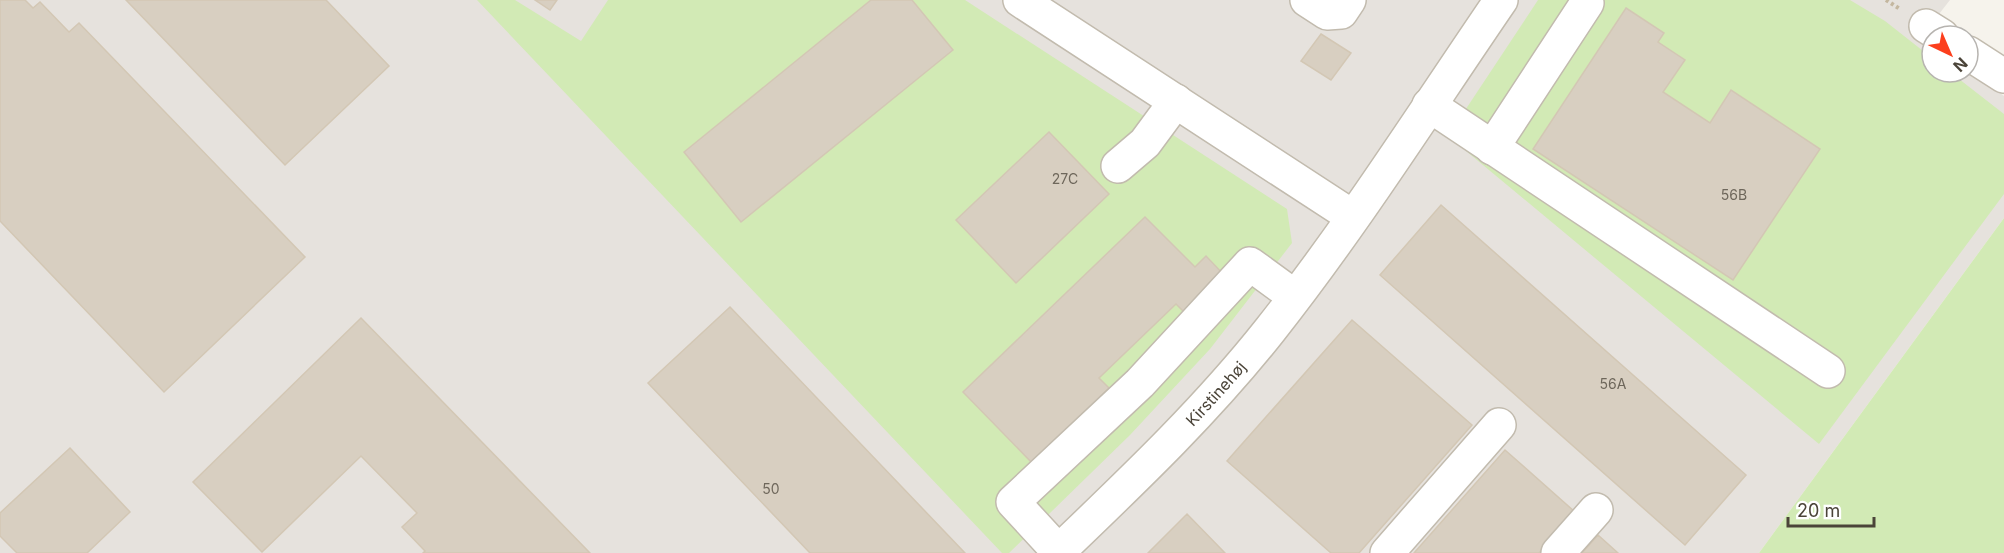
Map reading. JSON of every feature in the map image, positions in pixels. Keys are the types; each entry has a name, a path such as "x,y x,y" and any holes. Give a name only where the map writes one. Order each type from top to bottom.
{"street":[{"path":"1020,0 1353,217"},
{"path":"1307,0 1327,13 1341,12 1349,0"},
{"name":"Kirstinehøj","path":"1058,552 1173,441 1269,331 1353,217 1501,0"},
{"path":"1492,148 1587,3"},
{"path":"1980,61 2004,76"},
{"path":"1118,166 1145,143 1176,101"},
{"path":"1429,105 1828,371"},
{"path":"1058,552 1012,502 1140,383 1250,264 1294,296"},
{"path":"1387,553 1499,425"},
{"path":"1558,553 1596,510"}],"shaded area":[{"path":"0,0 1950,0 1931,24 1920,24 1920,84 1980,84 1980,79 2004,96 2004,218 1759,553 0,553"}],"green space":[{"path":"477,0 515,0 581,41 608,0 965,0 1287,209 1292,243 1210,349 1130,435 1009,553 1002,553"},
{"path":"1538,0 1850,0 1885,21 1920,49 1920,84 1965,84 2004,114 2004,194 1819,444 1448,136"},
{"path":"2004,218 2004,553 1759,553"}],"building":[{"path":"0,0 25,0 33,8 40,2 69,32 79,23 305,257 164,392 0,221"},
{"path":"126,0 326,0 389,66 285,165"},
{"path":"535,0 557,0 550,10"},
{"path":"871,0 912,0 953,50 741,222 684,152"},
{"path":"1626,8 1664,33 1658,42 1685,60 1663,92 1710,123 1731,90 1820,149 1733,280 1533,149"},
{"path":"1321,34 1351,53 1331,80 1301,61"},
{"path":"1049,132 1109,194 1016,283 956,220"},
{"path":"1441,205 1746,475 1685,545 1380,275"},
{"path":"1145,217 1195,267 1206,256 1225,276 1186,314 1176,304 1099,378 1109,388 1062,434 1037,468 963,392"},
{"path":"730,307 965,553 810,553 648,383"},
{"path":"361,318 590,553 423,553 425,551 402,527 417,513 361,456 262,552 193,482"},
{"path":"1352,320 1472,425 1359,553 1331,553 1227,461"},
{"path":"70,448 130,512 87,553 17,553 0,536 0,513"},
{"path":"1505,450 1575,512 1539,553 1414,553"},
{"path":"1187,514 1225,553 1148,553"},
{"path":"1598,535 1618,553 1582,553"}]}
